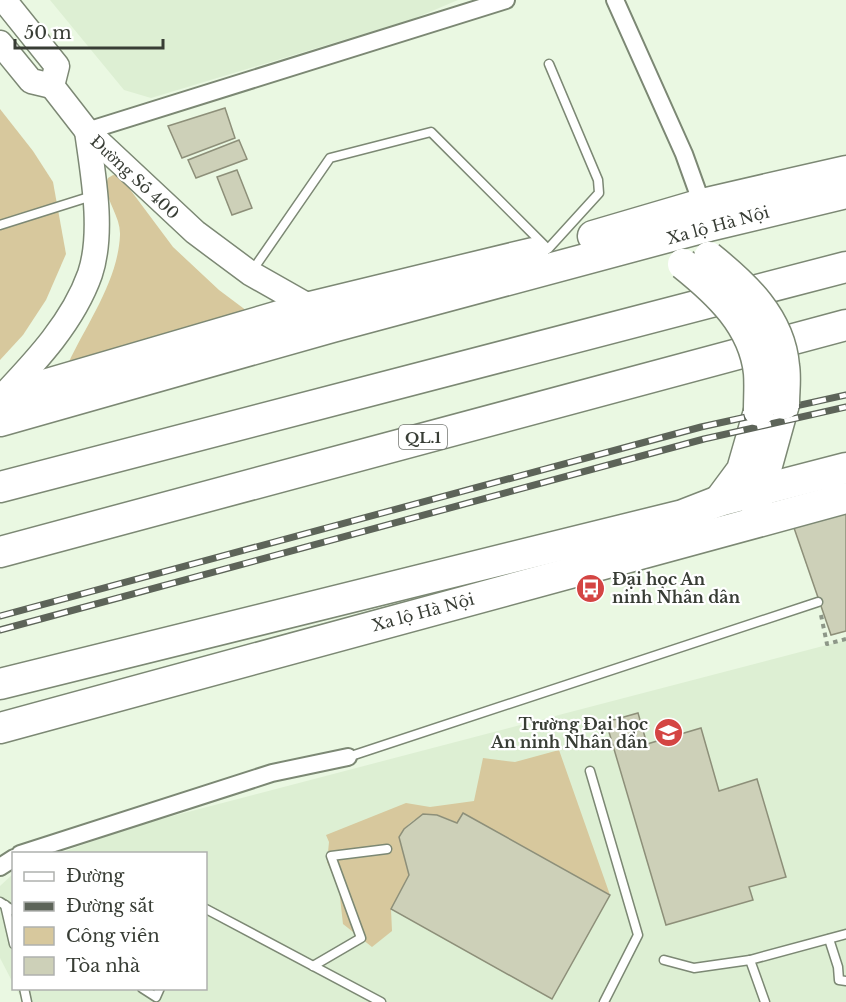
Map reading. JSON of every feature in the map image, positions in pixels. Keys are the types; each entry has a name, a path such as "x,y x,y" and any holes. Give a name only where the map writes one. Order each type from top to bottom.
{"highway":[{"name":"Xa lộ Hà Nội","path":"0,404 332,327 655,234 706,215 846,171"},
{"name":"Xa lộ Hà Nội","path":"706,215 846,193"},
{"name":"Xa lộ Hà Nội","path":"0,404 309,307 548,249 655,234"},
{"path":"655,234 734,276 762,306 784,364 784,404 750,522"},
{"path":"655,234 683,264 708,283 736,313 748,338 759,371 759,411 742,470 719,501"},
{"path":"0,487 846,267"},
{"path":"309,307 332,327"},
{"name":"QL.1","path":"0,552 846,325"},
{"name":"Xa lộ Hà Nội","path":"0,684 683,515 719,501 846,468"},
{"name":"Xa lộ Hà Nội","path":"0,728 750,522 846,498"}],"street":[{"path":"0,44 31,81 52,86 57,66 4,0"},
{"path":"87,131 506,0"},
{"path":"615,0 684,154 706,215"},
{"name":"Đường Số 400","path":"52,86 87,131 195,232 250,273 309,307"},
{"name":"Đường Số 400","path":"0,404 67,320 90,273 96,232 95,195 87,131"},
{"path":"26,852 272,772 348,757"}],"lane":[{"path":"250,273 330,158 430,132 548,249 599,193 598,180 549,64"},
{"path":"0,225 95,195"},
{"path":"348,757 818,602"},
{"path":"590,771 638,935 604,1002"},
{"path":"313,966 360,938 331,856 387,849"},
{"path":"2,904 12,937"},
{"path":"207,910 381,1002"},
{"path":"664,960 694,968 750,960 846,934"},
{"path":"829,939 838,967 839,980 846,981"},
{"path":"750,960 765,1002"}],"path":[{"path":"818,602 827,644 846,639"}],"shaded area":[{"path":"50,0 458,0 413,19 151,98 124,90"},
{"name":"Trường Đại học An ninh Nhân dân","path":"846,640 846,1002 24,1002 17,990 207,990 207,852 63,852 138,825"},
{"path":"12,875 12,981 0,958 0,886"}],"green space":[{"path":"0,109 33,151 53,182 66,254 46,300 23,335 0,360"},
{"path":"113,175 120,176 173,247 219,290 251,314 68,364 114,269 120,235 118,220 107,192 108,178"},
{"path":"559,750 610,895 463,813 457,823 432,815 417,818 411,822 399,837 409,875 391,909 392,931 372,947 343,924 339,889 327,862 329,842 326,835 406,803 430,807 474,801 483,758 515,762"}],"building":[{"path":"225,108 235,138 182,158 168,126"},
{"path":"239,140 247,159 196,178 188,160"},
{"path":"237,170 252,208 232,215 217,177"},
{"path":"846,511 846,631 831,635 793,525"},
{"path":"638,713 647,744 701,728 719,791 757,779 786,877 749,887 753,900 666,925 606,722"},
{"path":"463,813 610,895 552,999 391,909 409,875 399,837 404,829 423,814 437,815 457,823"}],"railway":[{"path":"0,616 701,427 846,395"},
{"path":"0,630 704,439 846,407"}],"place":[{"name":"Đại học An ninh Nhân dân","path":"591,588"},
{"name":"Trường Đại học An ninh Nhân dân","path":"669,733"}]}
